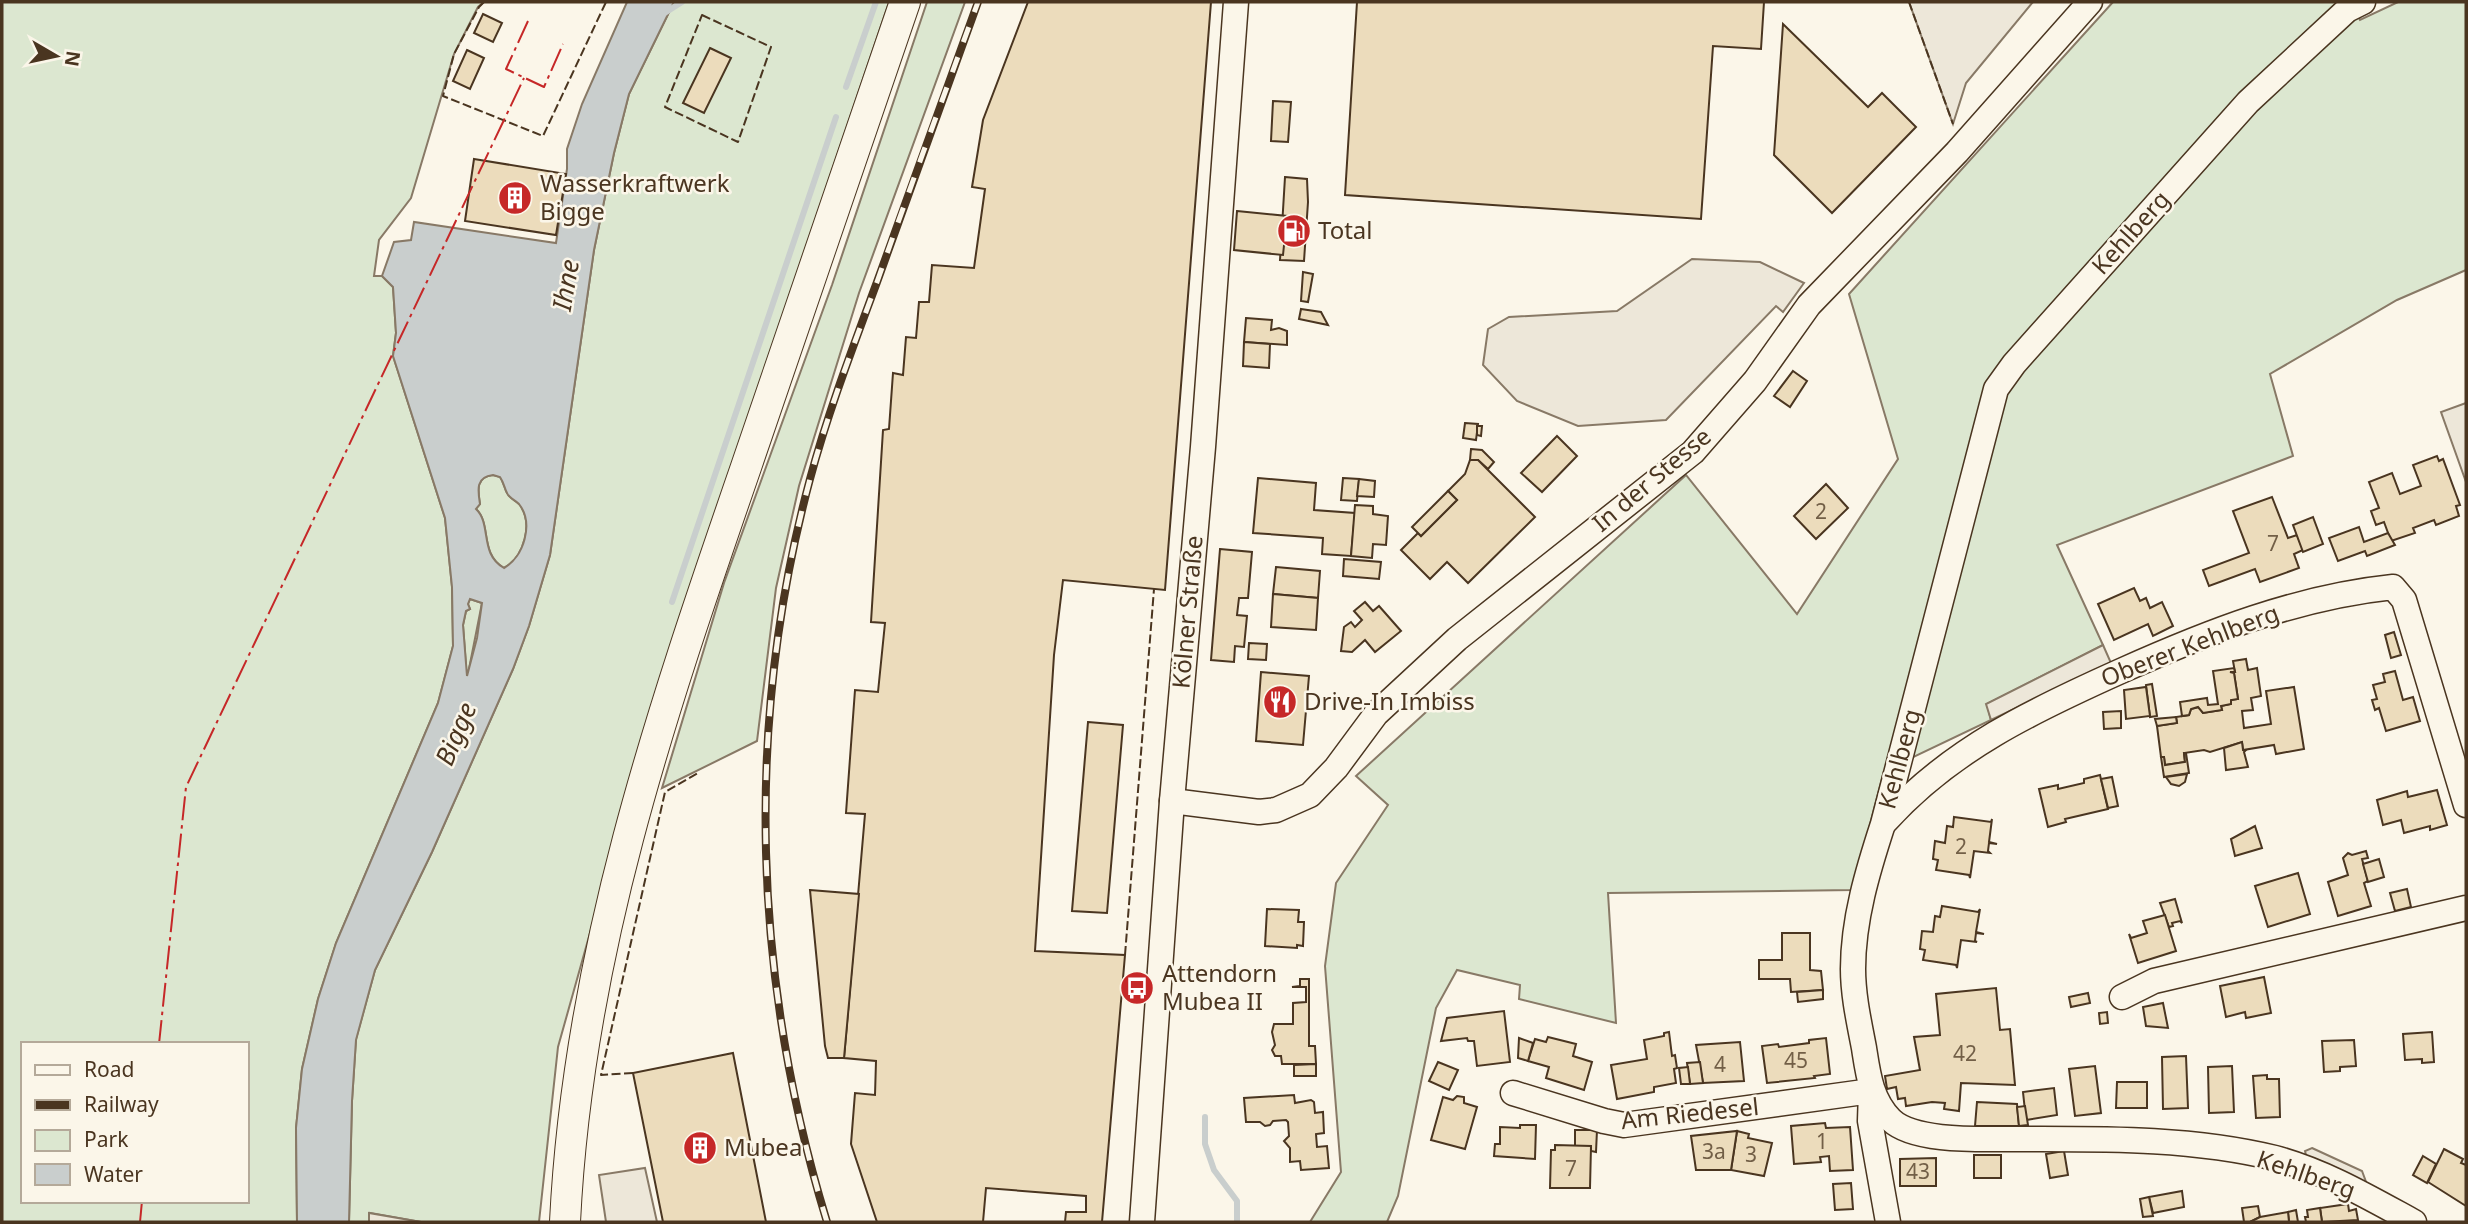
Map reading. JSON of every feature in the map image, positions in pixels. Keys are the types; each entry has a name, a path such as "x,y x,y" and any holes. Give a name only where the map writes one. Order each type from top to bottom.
{"main road":[{"path":"565,1222 576,1082 588,1007 604,929 629,832 687,638 905,2"}],"street":[{"name":"Kölner Straße","path":"1142,1222 1172,801 1203,447 1236,2"},
{"name":"In der Stesse","path":"1172,801 1259,812 1276,810 1310,795 1336,768 1377,714 1457,639 1693,452 1755,381 1809,305 1956,152 2090,2"},
{"name":"Kehlberg","path":"2362,2 2347,10 2248,102 2014,364 1996,389 1884,824 1869,867 1858,916 1853,969 1857,1013 1871,1091 1892,1121 1905,1129 1946,1137 2096,1139 2184,1144 2276,1159 2345,1185 2414,1222"},
{"name":"Oberer Kehlberg","path":"1884,824 1907,797 2000,728 2093,684 2165,651 2242,621 2349,592 2393,587 2404,600 2466,805"},
{"path":"2122,997 2154,981 2466,908"},
{"name":"Am Riedesel","path":"1513,1094 1624,1125 1871,1091"},
{"path":"1871,1091 1870,1121 1888,1222"}],"green space":[{"path":"2,2 484,2 478,7 454,54 411,198 379,240 374,276 382,276 393,287 396,333 393,356 445,518 452,587 453,646 438,703 336,943 318,999 302,1069 296,1128 297,1222 2,1222"},
{"path":"674,2 889,2 666,662 558,1047 539,1222 421,1222 370,1213 369,1222 349,1222 356,1039 375,970 432,852 513,669 529,626 550,555 594,250 614,153 629,94"},
{"path":"927,2 965,2 859,293 799,486 776,588 757,741 662,788 724,583 832,285"},
{"path":"2113,2 2352,2 2360,20 2398,2 2466,2 2466,270 2397,300 2270,374 2293,456 2057,545 2103,645 1987,704 1991,720 1884,771 1853,890 1608,893 1616,1023 1519,999 1520,985 1457,970 1436,1008 1398,1196 1387,1222 1310,1222 1341,1172 1325,966 1336,883 1388,805 1356,776 1686,475 1797,614 1898,459 1849,294"},
{"path":"493,475 500,477 508,495 519,504 526,520 525,539 521,548 517,556 504,568 491,555 484,522 476,509 480,504 480,482"},
{"path":"470,599 482,603 467,679 463,625 466,611 470,609"}],"shaded area":[{"path":"1909,2 2033,2 1966,83 1953,124"},
{"path":"1692,259 1760,262 1804,283 1783,312 1776,306 1666,420 1578,426 1517,401 1483,365 1488,329 1509,317 1617,311"},
{"path":"2466,403 2466,482 2441,412"},
{"path":"2103,645 2111,663 1991,720 1986,704"},
{"path":"2312,1148 2362,1171 2369,1190 2308,1163 2305,1151"},
{"path":"645,1168 657,1222 606,1222 599,1175"},
{"path":"369,1213 421,1222 369,1222"}],"water":[{"path":"627,2 674,2 629,94 614,153 594,250 550,555 529,626 513,669 432,852 375,970 356,1040 349,1222 297,1222 296,1128 302,1069 318,999 336,943 438,703 453,646 452,587 445,518 393,356 396,333 393,287 382,276 394,242 411,240 414,222 556,243 567,169 567,149 582,104","holes":["493,475 500,477 508,495 519,504 526,520 525,539 521,548 517,556 504,568 491,555 484,523 476,509 480,504 480,482","470,599 482,603 477,638 467,676 463,625 466,611 470,609"]}],"building":[{"path":"1028,2 1211,2 1165,590 1063,580 1054,655 1035,951 1125,955 1102,1222 1065,1222 1066,1212 1086,1212 1086,1196 986,1188 983,1222 877,1222 851,1144 855,1093 875,1095 876,1061 844,1058 865,814 846,813 855,690 878,692 885,623 871,622 883,430 889,429 893,373 903,375 906,337 916,338 919,302 929,302 932,265 974,268 985,189 972,187 983,120"},
{"path":"1357,2 1764,2 1761,49 1713,46 1701,219 1345,195"},
{"path":"483,14 502,23 493,42 474,33"},
{"path":"1783,24 1868,107 1882,93 1916,127 1832,213 1774,155"},
{"path":"710,48 731,58 704,113 683,103"},
{"path":"467,50 484,58 470,89 453,81"},
{"path":"1273,101 1291,102 1288,142 1271,141"},
{"name":"Wasserkraftwerk Bigge","path":"474,159 566,174 556,235 465,221"},
{"name":"Total","path":"1285,177 1307,179 1304,261 1280,260"},
{"path":"1237,211 1287,216 1283,255 1234,250"},
{"path":"1303,272 1313,274 1308,302 1301,301"},
{"path":"1301,309 1321,312 1328,325 1299,319"},
{"path":"1246,318 1272,320 1271,330 1279,328 1287,331 1287,345 1244,342"},
{"path":"1244,342 1270,344 1269,368 1243,366"},
{"path":"1793,371 1807,381 1790,407 1774,396"},
{"path":"1465,423 1478,424 1476,440 1463,438"},
{"path":"1477,426 1482,426 1481,436 1477,435"},
{"path":"1557,436 1577,456 1542,492 1521,473"},
{"path":"1471,449 1482,450 1494,462 1488,469 1478,460 1470,460"},
{"path":"2437,456 2439,461 2443,459 2460,505 2456,506 2459,516 2436,525 2434,520 2413,528 2415,533 2391,541 2384,522 2376,525 2371,511 2379,508 2369,482 2392,473 2400,494 2421,486 2413,465"},
{"path":"1470,460 1478,460 1535,517 1468,583 1447,562 1430,579 1401,550 1418,533 1421,536 1457,500 1448,491 1465,474"},
{"path":"1258,478 1316,483 1314,510 1355,513 1351,556 1322,554 1323,538 1253,533"},
{"path":"1343,478 1359,479 1357,501 1341,500"},
{"path":"1359,479 1375,481 1374,497 1357,496"},
{"path":"1826,484 1848,508 1816,539 1794,516"},
{"path":"1448,491 1457,500 1421,536 1412,527"},
{"path":"2272,497 2288,538 2297,535 2303,550 2294,554 2299,568 2260,582 2255,569 2209,586 2203,570 2249,553 2233,511"},
{"path":"1355,505 1373,506 1373,514 1388,516 1386,545 1373,544 1372,558 1351,556"},
{"path":"2313,517 2323,544 2303,552 2293,525"},
{"path":"2359,527 2364,542 2388,533 2395,545 2367,556 2365,551 2338,561 2329,538"},
{"path":"1220,549 1252,552 1248,598 1239,598 1237,615 1247,616 1244,647 1235,646 1234,662 1211,660"},
{"path":"1344,559 1381,562 1379,579 1343,576"},
{"path":"1276,567 1320,571 1318,598 1273,594"},
{"path":"2134,588 2140,601 2146,598 2150,608 2162,602 2173,626 2153,636 2148,624 2114,640 2098,604"},
{"path":"1273,594 1318,598 1316,630 1271,627"},
{"path":"1365,602 1373,611 1379,606 1401,631 1375,652 1365,640 1352,652 1341,651 1344,627 1351,622 1355,627 1362,620 1354,611"},
{"path":"2394,632 2401,655 2391,658 2385,635"},
{"path":"1249,643 1267,644 1266,660 1248,659"},
{"path":"2246,659 2248,670 2257,668 2261,696 2251,698 2253,710 2242,711 2244,728 2271,724 2266,691 2294,687 2304,749 2276,754 2274,745 2243,750 2242,742 2210,752 2204,750 2184,753 2185,762 2165,765 2164,757 2161,757 2157,726 2177,723 2176,717 2189,715 2191,709 2199,707 2203,713 2222,710 2221,706 2238,699 2234,673 2230,672 2235,672 2233,661"},
{"path":"2234,668 2235,672 2230,672 2234,673 2238,699 2221,706 2222,710 2203,713 2198,707 2191,709 2189,715 2182,716 2180,702 2207,698 2208,705 2218,704 2213,671"},
{"path":"2395,671 2403,700 2413,697 2420,721 2386,731 2379,708 2375,710 2372,700 2377,699 2373,685 2385,682 2383,674"},
{"path":"1261,672 1309,676 1303,745 1256,741"},
{"path":"2152,684 2157,716 2150,717 2146,685"},
{"path":"2146,687 2150,716 2126,719 2124,690"},
{"path":"2121,711 2121,728 2104,729 2103,712"},
{"path":"2176,717 2177,723 2157,726 2155,719"},
{"path":"1088,722 1123,725 1107,913 1072,911"},
{"path":"2242,742 2248,767 2226,770 2224,748"},
{"path":"2184,753 2189,773 2164,777 2161,757 2164,757 2165,765 2185,762"},
{"path":"2187,774 2185,782 2179,786 2171,784 2166,777"},
{"path":"2100,775 2108,809 2065,819 2066,822 2048,827 2039,789 2058,785 2058,789 2084,783 2084,779"},
{"path":"2112,777 2118,806 2108,808 2101,779"},
{"path":"2437,790 2447,825 2430,830 2430,826 2404,833 2401,820 2383,825 2377,800 2407,791 2408,797"},
{"path":"1954,817 1991,822 1992,819 1989,842 1997,844 1989,843 1990,853 1974,851 1970,878 1969,875 1936,870 1938,860 1933,859 1935,841 1945,843 1947,826 1953,827"},
{"path":"2255,826 2262,848 2235,856 2231,839"},
{"path":"2366,851 2368,858 2362,859 2368,881 2364,883 2371,906 2338,916 2328,882 2348,875 2343,858 2348,853 2352,855"},
{"path":"2379,859 2384,877 2368,882 2363,864"},
{"path":"2298,873 2310,914 2268,927 2255,886"},
{"path":"2407,889 2411,907 2395,911 2390,893"},
{"path":"810,890 859,894 844,1058 828,1058 825,1046"},
{"path":"2175,899 2182,923 2172,923 2173,926 2169,927 2160,903"},
{"path":"1942,906 1978,912 1980,909 1976,932 1984,934 1976,933 1977,942 1961,940 1957,968 1956,965 1923,960 1925,950 1920,949 1922,931 1933,932 1935,916 1940,917"},
{"path":"1267,909 1299,910 1298,922 1304,922 1303,946 1265,946"},
{"path":"2165,915 2176,951 2138,963 2129,934 2131,938 2147,933 2143,921"},
{"path":"1782,933 1810,933 1810,970 1821,971 1823,990 1791,992 1790,979 1759,979 1759,960 1782,960"},
{"path":"2264,977 2271,1013 2246,1018 2245,1012 2226,1017 2220,986"},
{"path":"1300,979 1309,979 1309,1046 1315,1046 1316,1064 1282,1064 1281,1056 1275,1056 1272,1050 1275,1045 1272,1032 1274,1024 1293,1024 1293,1003 1306,1002 1306,987 1292,987 1300,986"},
{"path":"1996,988 2000,1030 2010,1029 2015,1085 1961,1083 1959,1111 1944,1109 1945,1103 1906,1106 1905,1098 1898,1099 1896,1087 1887,1089 1885,1076 1920,1070 1914,1037 1940,1035 1936,994"},
{"path":"1823,990 1823,999 1798,1002 1797,992"},
{"path":"2088,993 2090,1003 2071,1007 2069,997"},
{"path":"2163,1003 2168,1028 2146,1026 2143,1007"},
{"path":"1504,1011 1510,1062 1477,1066 1474,1041 1468,1041 1467,1038 1441,1041 1447,1018"},
{"path":"2107,1012 2108,1023 2100,1024 2099,1013"},
{"path":"1669,1032 1672,1056 1675,1055 1677,1068 1674,1069 1676,1083 1654,1087 1654,1092 1617,1099 1611,1065 1647,1059 1644,1040 1664,1036 1664,1033"},
{"path":"2432,1032 2434,1062 2422,1063 2422,1059 2405,1060 2403,1034"},
{"path":"1548,1037 1576,1044 1573,1056 1592,1062 1584,1090 1546,1078 1549,1067 1528,1061 1535,1039 1546,1042"},
{"path":"1519,1038 1533,1043 1528,1061 1518,1058"},
{"path":"1826,1038 1830,1074 1767,1083 1762,1046 1778,1044 1779,1047"},
{"path":"2354,1040 2356,1066 2324,1072 2322,1041"},
{"path":"1740,1042 1744,1081 1703,1083 1696,1045"},
{"name":"Mubea","path":"733,1053 766,1222 663,1222 633,1073"},
{"path":"2186,1056 2188,1108 2163,1109 2162,1057"},
{"path":"1438,1062 1458,1070 1449,1090 1429,1081"},
{"path":"1700,1062 1703,1083 1690,1084 1687,1063"},
{"path":"1316,1064 1316,1076 1294,1076 1294,1065"},
{"path":"2095,1066 2101,1113 2075,1116 2069,1069"},
{"path":"2232,1066 2234,1112 2209,1113 2208,1067"},
{"path":"1688,1067 1690,1084 1681,1084 1679,1068"},
{"path":"2267,1075 2267,1079 2279,1079 2280,1117 2256,1118 2253,1076"},
{"path":"2117,1082 2147,1082 2147,1108 2116,1108"},
{"path":"2054,1088 2057,1115 2026,1120 2023,1092"},
{"path":"1294,1095 1295,1103 1311,1100 1314,1102 1315,1113 1323,1112 1324,1133 1316,1134 1317,1147 1327,1146 1329,1168 1301,1170 1300,1161 1290,1162 1290,1148 1284,1141 1289,1136 1286,1120 1273,1121 1265,1126 1260,1122 1246,1122 1244,1098"},
{"path":"1457,1096 1464,1097 1464,1103 1477,1107 1465,1149 1431,1140 1443,1097 1453,1100"},
{"path":"1977,1102 2017,1104 2019,1126 1975,1126"},
{"path":"2025,1106 2028,1125 2019,1126 2017,1107"},
{"path":"1825,1123 1826,1128 1850,1127 1853,1170 1830,1171 1829,1156 1820,1157 1821,1162 1794,1164 1791,1126"},
{"path":"1520,1125 1536,1125 1535,1159 1494,1156 1495,1144 1500,1144 1500,1127 1520,1128"},
{"path":"1575,1130 1597,1130 1596,1152 1591,1151 1591,1146 1575,1146"},
{"path":"1737,1131 1749,1134 1748,1138 1772,1143 1764,1176 1731,1170"},
{"path":"1737,1131 1731,1170 1696,1170 1691,1136"},
{"path":"1555,1145 1591,1146 1590,1188 1550,1188 1551,1150 1555,1150"},
{"path":"2444,1149 2463,1159 2461,1163 2466,1165 2466,1206 2428,1182"},
{"path":"2064,1151 2068,1175 2050,1178 2046,1154"},
{"path":"1974,1155 2001,1155 2001,1178 1974,1178"},
{"path":"2423,1156 2436,1164 2427,1183 2413,1175"},
{"path":"1936,1158 1936,1186 1900,1186 1900,1159"},
{"path":"1851,1183 1853,1209 1835,1210 1833,1184"},
{"path":"2182,1191 2184,1207 2153,1213 2149,1197"},
{"path":"2149,1197 2153,1216 2143,1217 2140,1199"},
{"path":"2348,1204 2349,1211 2356,1209 2358,1220 2322,1222 2320,1208"},
{"path":"2258,1206 2260,1217 2244,1222 2242,1208"},
{"path":"2320,1208 2322,1222 2306,1222 2307,1210"},
{"path":"2296,1210 2298,1222 2289,1222 2288,1212"},
{"path":"2288,1212 2289,1222 2250,1222 2260,1217"}],"waterway":[{"path":"663,14 682,2"},
{"path":"846,87 876,2"},
{"path":"672,602 836,117"},
{"path":"1205,1117 1205,1144 1214,1170 1237,1201 1237,1222"}],"railway":[{"path":"827,1222 802,1131 784,1038 772,945 766,852 767,758 774,665 789,572 810,479 825,429 978,2"}],"fence":[{"path":"484,2 454,54 443,96 543,136 606,2"},
{"path":"1909,2 1953,124"},
{"path":"702,15 771,47 738,142 665,107 702,15"},
{"path":"1125,955 1154,589"},
{"path":"633,1073 601,1075 665,792 698,773"}],"power":[{"path":"528,21 506,69 544,87 563,44"},
{"path":"159,1042 186,787 524,78"},
{"path":"140,1222 142,1203"}],"place":[{"name":"Wasserkraftwerk Bigge","path":"515,198"},
{"name":"Total","path":"1294,231"},
{"name":"Drive-In Imbiss","path":"1280,702"},
{"name":"Attendorn Mubea II","path":"1137,988"},
{"name":"Mubea","path":"700,1148"}],"water label":[{"name":"Ihne","path":"566,285"},
{"name":"Bigge","path":"456,734"}]}
